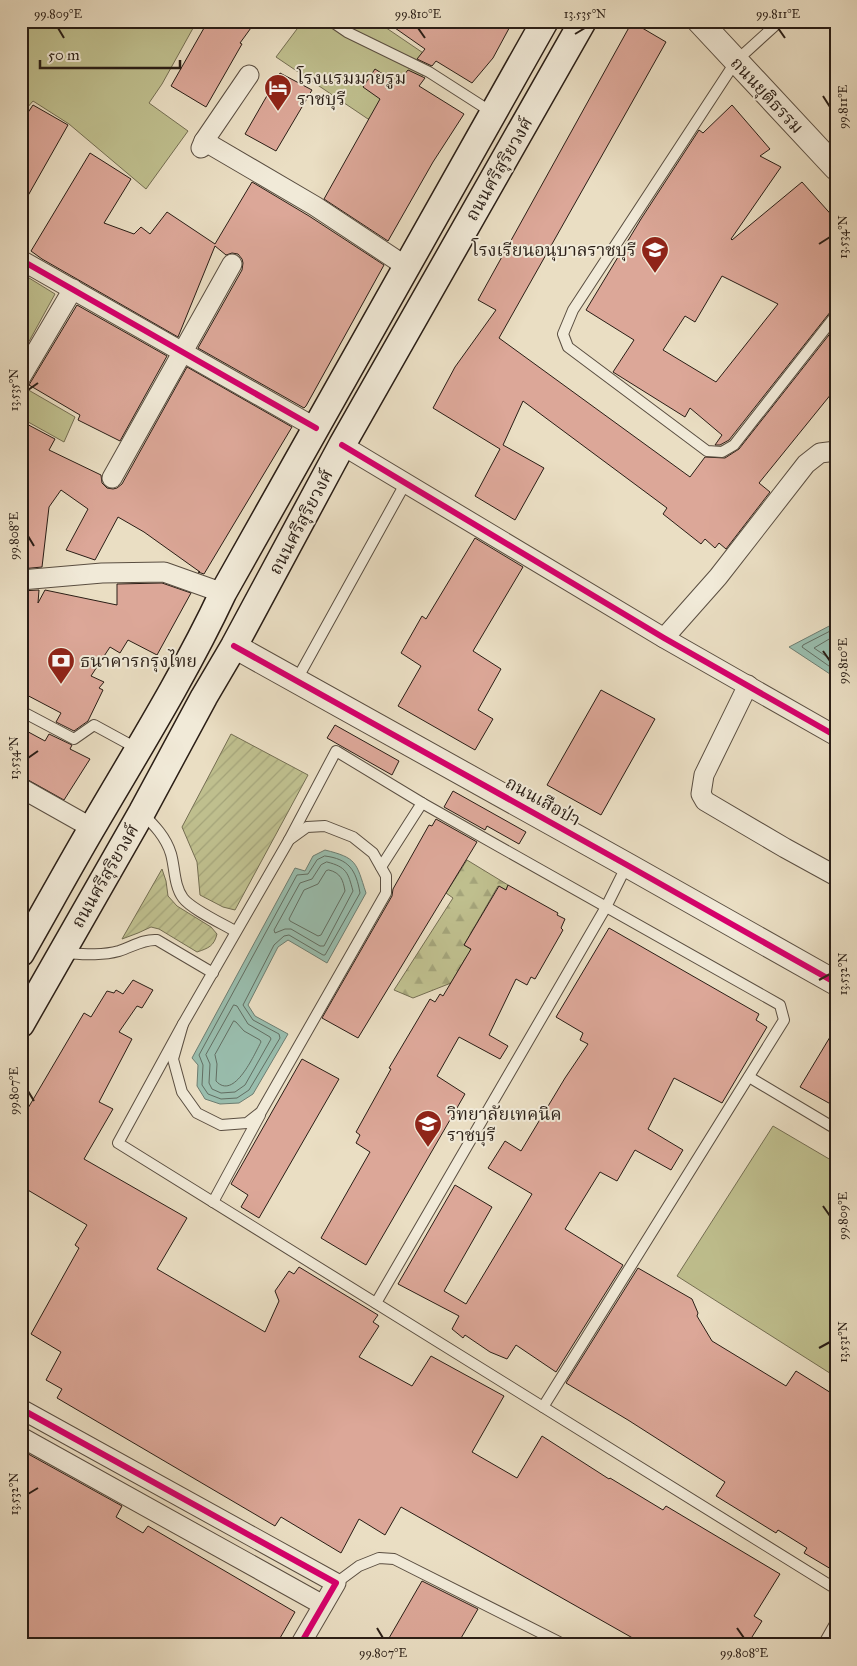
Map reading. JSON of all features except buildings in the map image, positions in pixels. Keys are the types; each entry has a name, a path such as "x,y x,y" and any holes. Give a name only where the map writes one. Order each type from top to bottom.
{"main road":[{"name":"ถนนศรีสุริยวงศ์","path":"21,953 139,749 205,630 223,593 545,21"},
{"name":"ถนนศรีสุริยวงศ์","path":"21,1024 142,812 342,445 583,21"},
{"path":"316,428 342,445"},
{"path":"205,630 234,646"}],"street":[{"name":"ถนนยุติธรรม","path":"699,21 836,168"},
{"path":"249,75 202,145 308,199 407,267"},
{"path":"21,260 316,428"},
{"path":"112,478 232,264"},
{"path":"21,377 73,289"},
{"path":"342,445 664,638 836,736"},
{"path":"664,638 718,577 806,464 820,453 836,451"},
{"path":"21,580 102,573 164,572 223,593"},
{"name":"ถนนเสือป่า","path":"234,646 836,984"},
{"path":"748,685 704,776 701,794 705,801 836,876"},
{"path":"21,788 92,828"},
{"path":"21,1409 336,1583 300,1645"},
{"path":"21,1437 323,1605"},
{"path":"146,1506 158,1484"}],"lane":[{"path":"331,21 348,32 429,72 494,114"},
{"path":"780,21 736,61 572,310 563,334 568,347 707,451 722,452 734,445 836,315"},
{"path":"296,681 405,484"},
{"path":"21,711 74,739 91,722 139,749"},
{"path":"543,1407 784,1020 780,1005 422,803 336,752 118,1143 376,1303 543,1407 836,1589"},
{"path":"381,867 422,803"},
{"path":"142,812 160,832 171,853 176,880 183,898 194,908 235,932"},
{"path":"213,1202 261,1112 386,893 386,876 373,853 353,837 325,826 307,827 288,840"},
{"path":"376,1303 606,907 627,865"},
{"path":"62,953 102,954 119,951 147,939 157,940 213,972"},
{"path":"183,1024 173,1059 182,1092 197,1113 221,1125 246,1123 261,1112"},
{"path":"749,1077 836,1129"},
{"path":"336,1583 359,1566 379,1558 394,1560 565,1645"},
{"path":"822,1645 836,1622"}],"green space":[{"path":"21,21 197,21 162,84 149,103 188,131 146,189 69,124 33,101 21,115"},
{"path":"303,21 376,21 435,61 409,91 368,119 276,57"},
{"path":"21,273 55,294 21,356"},
{"path":"25,388 75,417 64,442 21,418 21,395"},
{"path":"231,734 308,775 235,910 223,907 200,895 197,862 182,827"},
{"path":"467,860 508,885 506,890 498,886 464,945 472,950 451,983 413,998 394,990 453,898 446,893"},
{"path":"162,869 168,896 177,906 211,927 217,934 213,944 208,948 197,952 159,929 151,927 122,939"},
{"path":"773,1126 836,1163 836,1377 677,1276"}],"water":[{"path":"836,624 836,678 789,647"},
{"path":"325,850 344,856 354,863 366,893 327,963 288,940 278,947 248,1005 255,1016 288,1034 253,1094 239,1103 220,1104 205,1099 197,1086 198,1065 192,1058 295,868 305,871 313,856"}],"cycle path":[{"path":"21,260 316,428"},
{"path":"342,445 664,638 836,736"},
{"path":"234,646 836,983"},
{"path":"21,1409 336,1583 300,1645"}],"place":[{"name":"โรงแรมมายรูม ราชบุรี","path":"278,112"},
{"name":"โรงเรียนอนุบาลราชบุรี","path":"655,274"},
{"name":"ธนาคารกรุงไทย","path":"61,685"},
{"name":"วิทยาลัยเทคนิค ราชบุรี","path":"428,1148"}]}
